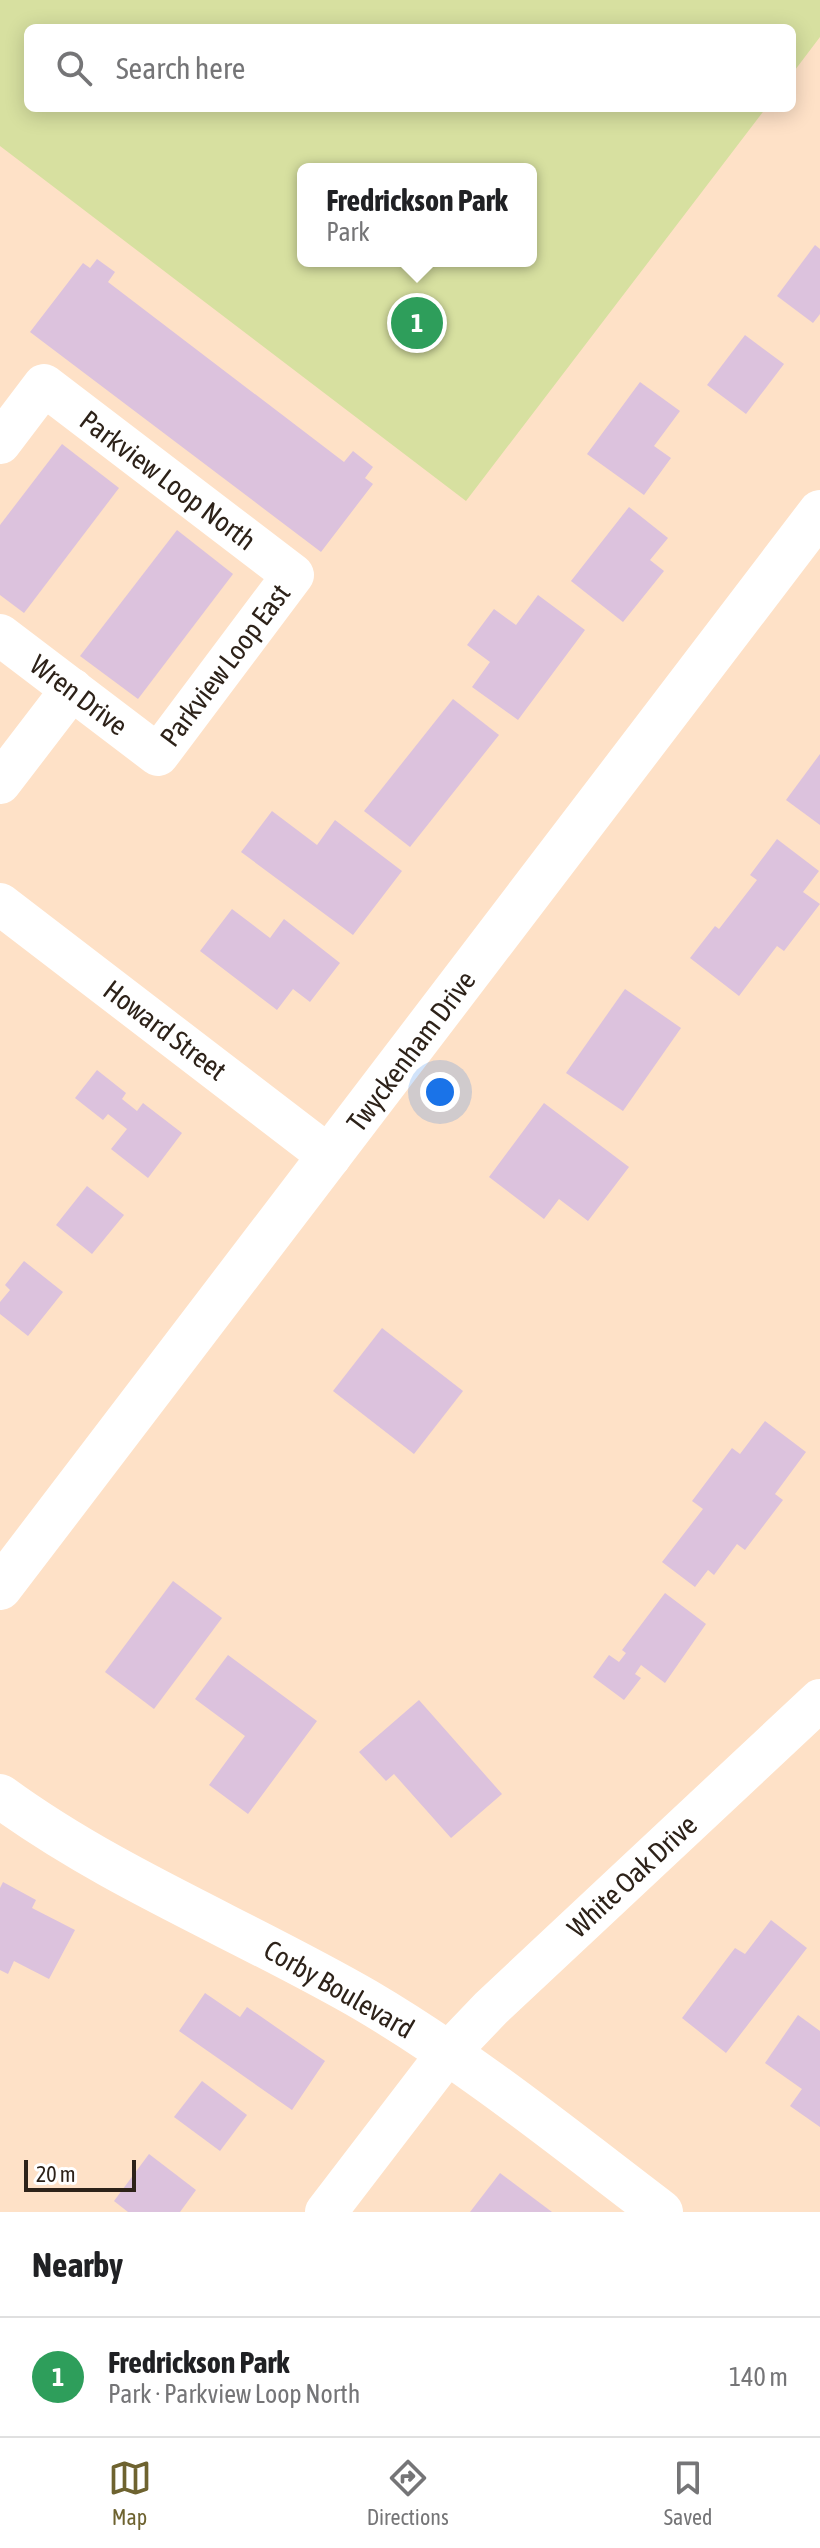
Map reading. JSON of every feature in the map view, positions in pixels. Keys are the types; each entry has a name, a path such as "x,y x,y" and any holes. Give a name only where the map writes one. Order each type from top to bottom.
{"street":[{"name":"Parkview Loop North","path":"0,443 44,385 293,575"},
{"name":"Twyckenham Drive","path":"0,1588 820,512"},
{"name":"Parkview Loop East","path":"158,755 293,575"},
{"name":"Wren Drive","path":"0,635 158,755"},
{"path":"0,783 72,689"},
{"name":"Howard Street","path":"0,904 330,1157"},
{"name":"White Oak Drive","path":"326,2212 447,2054 491,2008 820,1700"},
{"name":"Corby Boulevard","path":"0,1796 38,1824 124,1874 367,2001 540,2119 661,2212"}],"green space":[{"path":"0,0 820,0 820,37 796,69 796,24 24,24 24,112 763,112 466,501 0,146"}],"building":[{"path":"815,245 820,249 820,314 813,323 777,296"},
{"path":"97,259 115,272 108,282 344,462 353,451 373,467 365,478 373,484 321,552 30,332 83,263 90,268"},
{"path":"745,335 784,364 746,414 707,385"},
{"path":"640,382 680,411 654,446 671,458 644,495 587,454"},
{"path":"62,444 119,488 24,613 0,595 0,525"},
{"path":"629,507 668,538 650,560 664,571 623,622 571,581"},
{"path":"177,530 233,574 138,699 80,656"},
{"path":"538,595 585,630 518,720 472,687 490,662 467,645 494,609 516,625"},
{"path":"453,699 499,735 410,847 364,811"},
{"path":"820,754 820,825 786,800"},
{"path":"272,811 317,845 335,820 402,871 353,935 241,852"},
{"path":"777,839 819,871 803,892 820,904 784,951 777,946 739,996 690,958 715,926 719,929 757,880 750,875"},
{"path":"232,909 270,938 284,919 340,963 310,1002 293,989 277,1010 200,951"},
{"path":"625,989 681,1028 623,1111 566,1073"},
{"path":"97,1070 126,1093 122,1099 137,1111 143,1103 182,1133 148,1178 111,1149 127,1129 108,1114 103,1120 75,1098"},
{"path":"544,1103 629,1167 588,1221 559,1199 544,1219 489,1177"},
{"path":"87,1186 124,1215 92,1254 56,1225"},
{"path":"24,1261 63,1292 28,1336 0,1314 0,1302 10,1290 5,1285"},
{"path":"382,1328 463,1391 414,1454 333,1391"},
{"path":"765,1421 806,1452 775,1494 783,1500 745,1550 737,1544 714,1575 708,1570 695,1587 662,1562 703,1509 692,1501 732,1448 740,1454"},
{"path":"173,1581 222,1618 154,1709 105,1672"},
{"path":"665,1593 706,1624 665,1683 641,1665 635,1674 641,1678 624,1700 593,1677 609,1655 619,1662 626,1653 622,1650"},
{"path":"228,1655 317,1721 248,1814 209,1785 245,1736 195,1699"},
{"path":"419,1700 502,1794 451,1838 394,1774 386,1781 359,1752"},
{"path":"3,1882 36,1900 32,1908 75,1930 49,1979 14,1961 8,1974 0,1970 0,1888"},
{"path":"771,1920 807,1948 726,2053 682,2018 735,1948 745,1954"},
{"path":"205,1993 240,2017 247,2007 325,2061 292,2110 179,2031"},
{"path":"798,2015 820,2031 820,2127 790,2106 802,2089 765,2063"},
{"path":"202,2081 247,2115 220,2151 174,2117"},
{"path":"149,2154 196,2190 180,2212 128,2212 114,2201"},
{"path":"500,2173 552,2212 470,2212"}],"place":[{"name":"Fredrickson Park","path":"417,323"}]}
